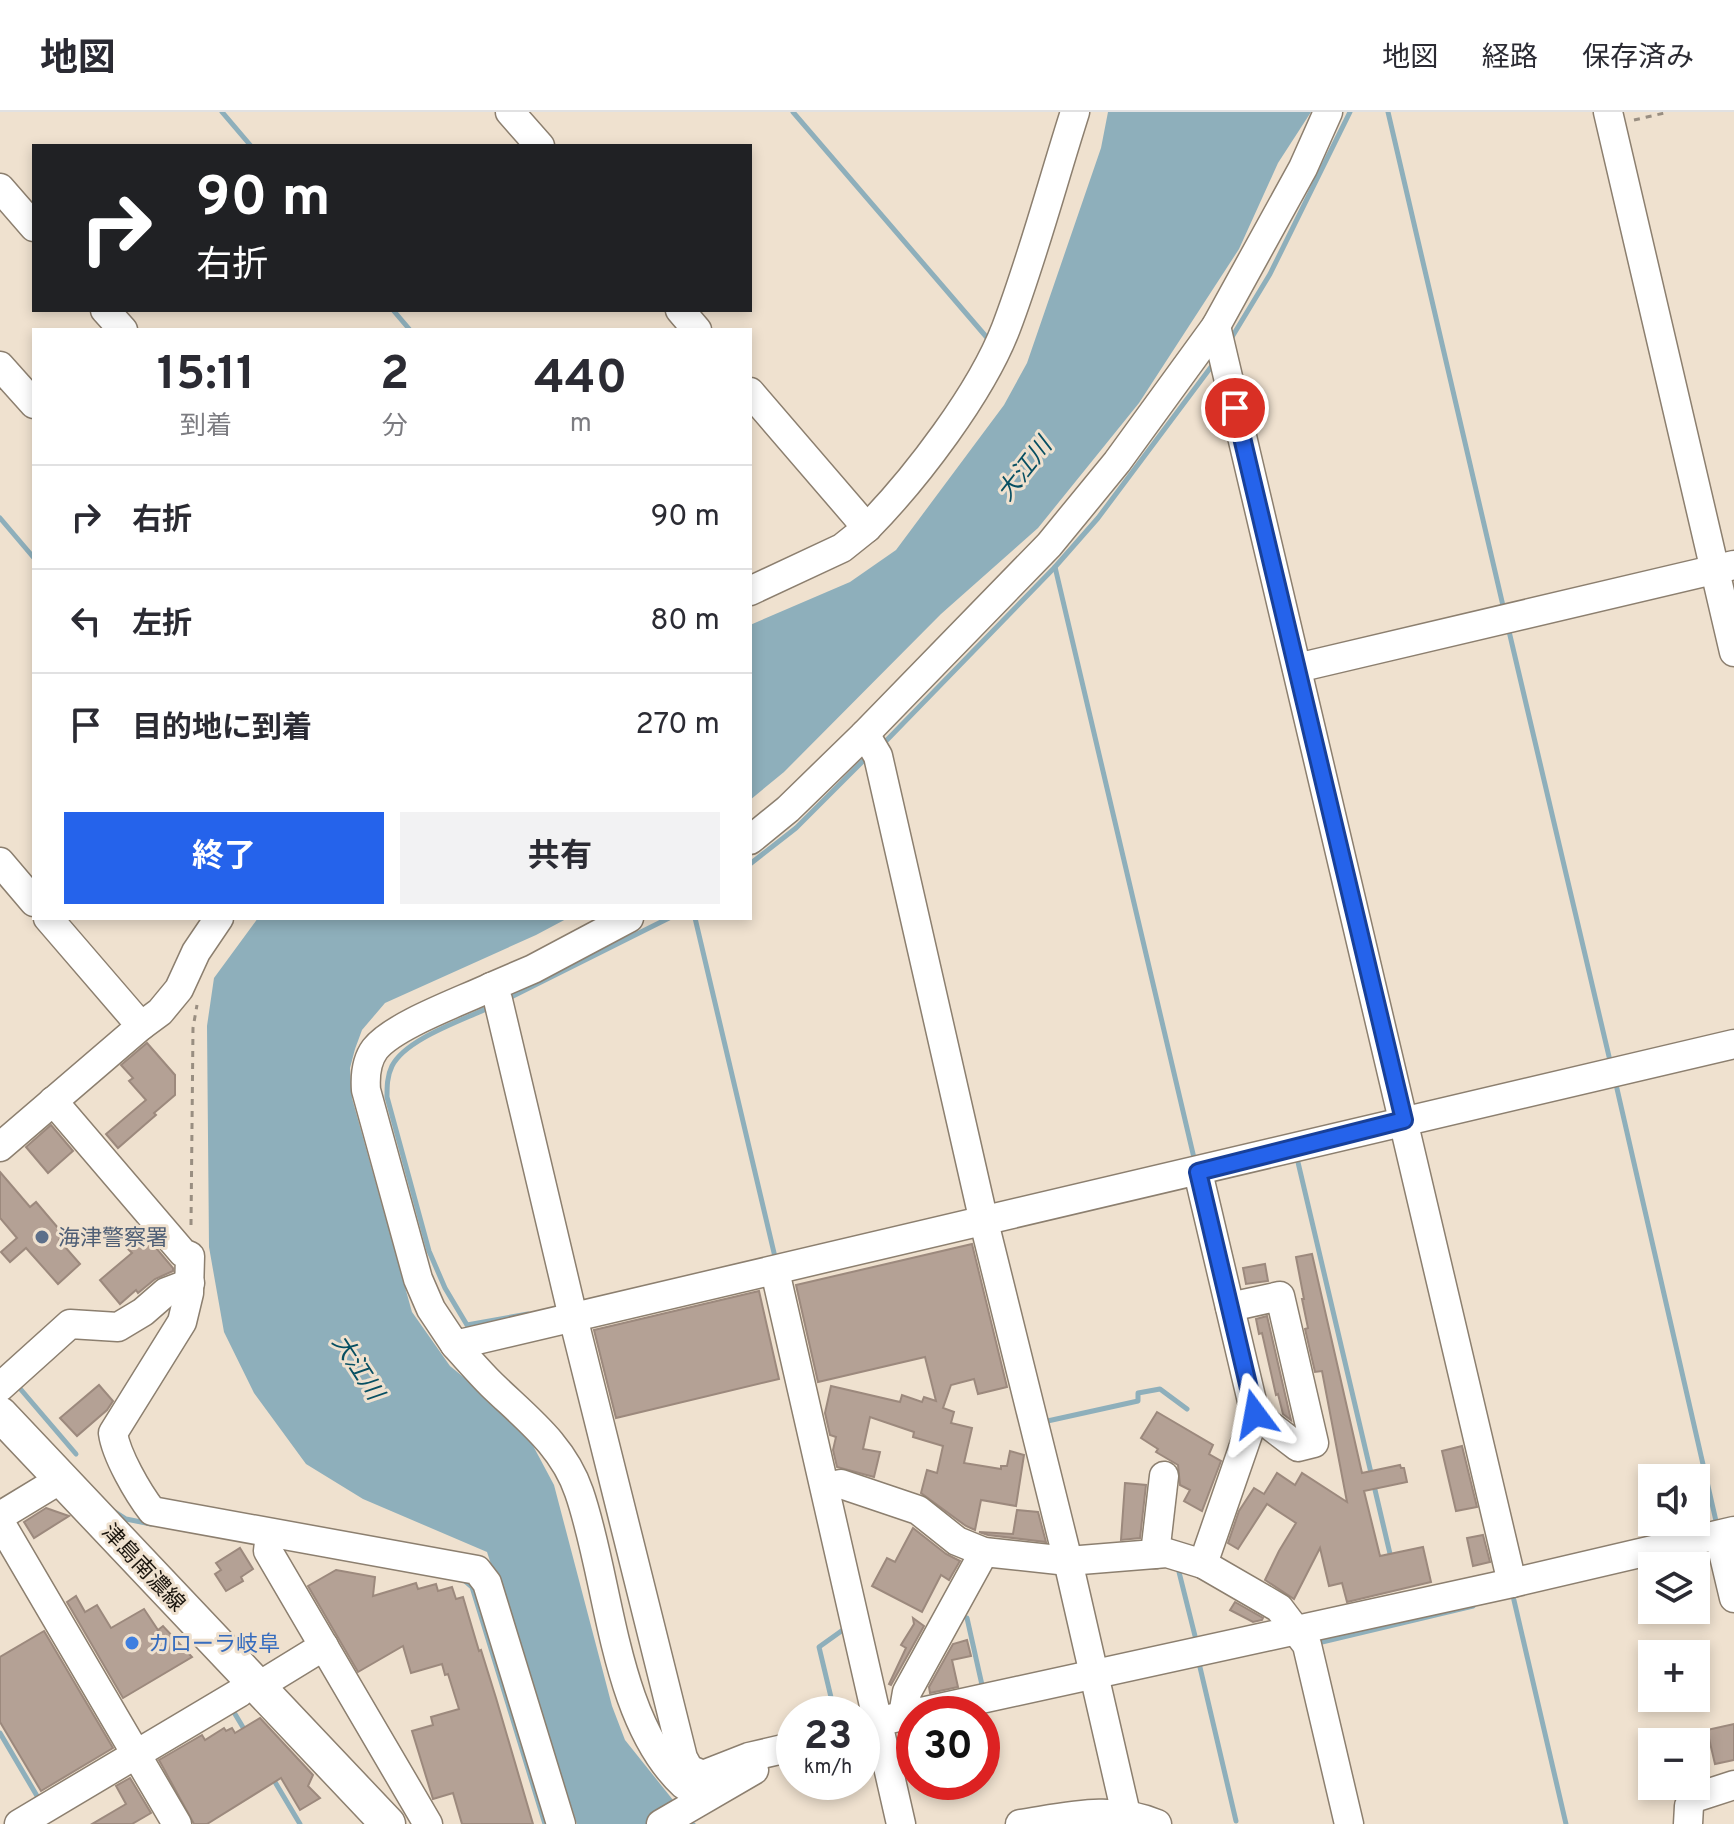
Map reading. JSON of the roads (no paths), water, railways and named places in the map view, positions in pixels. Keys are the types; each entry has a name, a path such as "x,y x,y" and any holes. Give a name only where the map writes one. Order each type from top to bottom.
{"main road":[{"name":"津島南濃線","path":"0,1414 388,1824"}],"street":[{"path":"510,112 538,144"},
{"path":"752,590 842,548 867,528 897,497 970,398 1005,330 1075,112"},
{"path":"752,838 788,809 865,734 1049,545 1117,462 1216,326 1303,168 1328,112"},
{"path":"1610,119 1724,567 1734,652"},
{"path":"0,188 32,225"},
{"path":"107,312 121,328"},
{"path":"682,312 695,328"},
{"path":"1216,326 1512,1583"},
{"path":"0,366 32,402"},
{"path":"752,394 867,528"},
{"path":"1297,668 1724,567"},
{"path":"865,734 878,756 984,1222 1068,1561 1126,1814"},
{"path":"0,862 32,900"},
{"path":"50,920 141,1026"},
{"path":"0,1147 160,1012 179,989 196,952 218,920"},
{"path":"625,920 533,969 399,1030 374,1051 365,1075 366,1090 418,1279 431,1309 455,1345 544,1432 563,1458 579,1491 624,1667 640,1720 658,1758 684,1785 749,1757 776,1751"},
{"path":"491,987 498,1000 683,1758 689,1769 703,1775"},
{"path":"455,1345 1734,1044"},
{"path":"53,1101 183,1253 190,1269 182,1322 113,1433 115,1444 145,1502 152,1511 477,1570 487,1583 561,1824"},
{"path":"1198,1172 1255,1414 1203,1564"},
{"path":"0,1387 70,1324 118,1327 143,1312 190,1269"},
{"path":"775,1271 881,1720 901,1824"},
{"path":"1230,1307 1280,1296 1314,1443 1298,1447 1255,1414"},
{"path":"1155,1554 1164,1476"},
{"path":"61,1479 0,1519 177,1824"},
{"path":"825,1487 841,1484 918,1510 957,1541 984,1552 1068,1561 1167,1553 1203,1564 1279,1608 1307,1645 1349,1824"},
{"path":"881,1720 1512,1583 1726,1533 1734,1598"},
{"path":"270,1534 268,1551 428,1824"},
{"path":"881,1720 907,1692 984,1552"},
{"path":"19,1824 324,1646"},
{"path":"661,1824 776,1757"},
{"path":"1688,1824 1689,1806 1694,1798 1734,1785"},
{"path":"1020,1824 1095,1812 1126,1814 1157,1824"}],"water":[{"name":"大江川","path":"1108,112 1311,112 1278,163 1239,249 1139,403 1038,528 941,614 784,772 752,798 752,624 850,582 896,550 1004,405 1027,363 1101,148"},
{"name":"大江川","path":"257,920 564,920 385,1003 362,1030 355,1049 350,1068 352,1098 412,1312 450,1366 490,1399 530,1440 554,1485 612,1706 625,1740 685,1815 696,1824 577,1824 487,1552 363,1499 306,1464 254,1393 224,1332 209,1247 207,1026 214,978"}],"waterway":[{"path":"222,112 249,144"},
{"path":"793,112 989,340"},
{"path":"1232,337 1270,274 1350,112"},
{"path":"1388,112 1504,610"},
{"path":"395,312 408,328"},
{"path":"884,743 1055,567 1098,518 1214,363"},
{"path":"0,518 32,556"},
{"path":"1055,567 1194,1158 1197,1158"},
{"path":"1508,627 1611,1065"},
{"path":"752,862 796,828 867,757"},
{"path":"509,998 665,920"},
{"path":"695,920 777,1257"},
{"path":"488,1008 409,1047 392,1066 387,1097 429,1251 445,1288 467,1325 528,1314"},
{"path":"1615,1080 1716,1521 1711,1524"},
{"path":"1297,1158 1391,1558"},
{"path":"17,1385 76,1454"},
{"path":"1043,1422 1138,1401 1138,1393 1160,1389 1187,1409"},
{"path":"112,1510 126,1519 151,1524"},
{"path":"1178,1568 1195,1636"},
{"path":"464,1580 472,1587 545,1824"},
{"path":"1513,1596 1566,1824"},
{"path":"1322,1642 1473,1606"},
{"path":"967,1618 982,1685"},
{"path":"831,1696 819,1647 847,1627"},
{"path":"1199,1663 1236,1821"},
{"path":"235,1714 247,1734"},
{"path":"0,1733 40,1801"},
{"path":"272,1777 300,1824"}],"place":[{"name":"海津警察署","path":"42,1237"},
{"name":"カローラ岐阜","path":"132,1643"}]}
